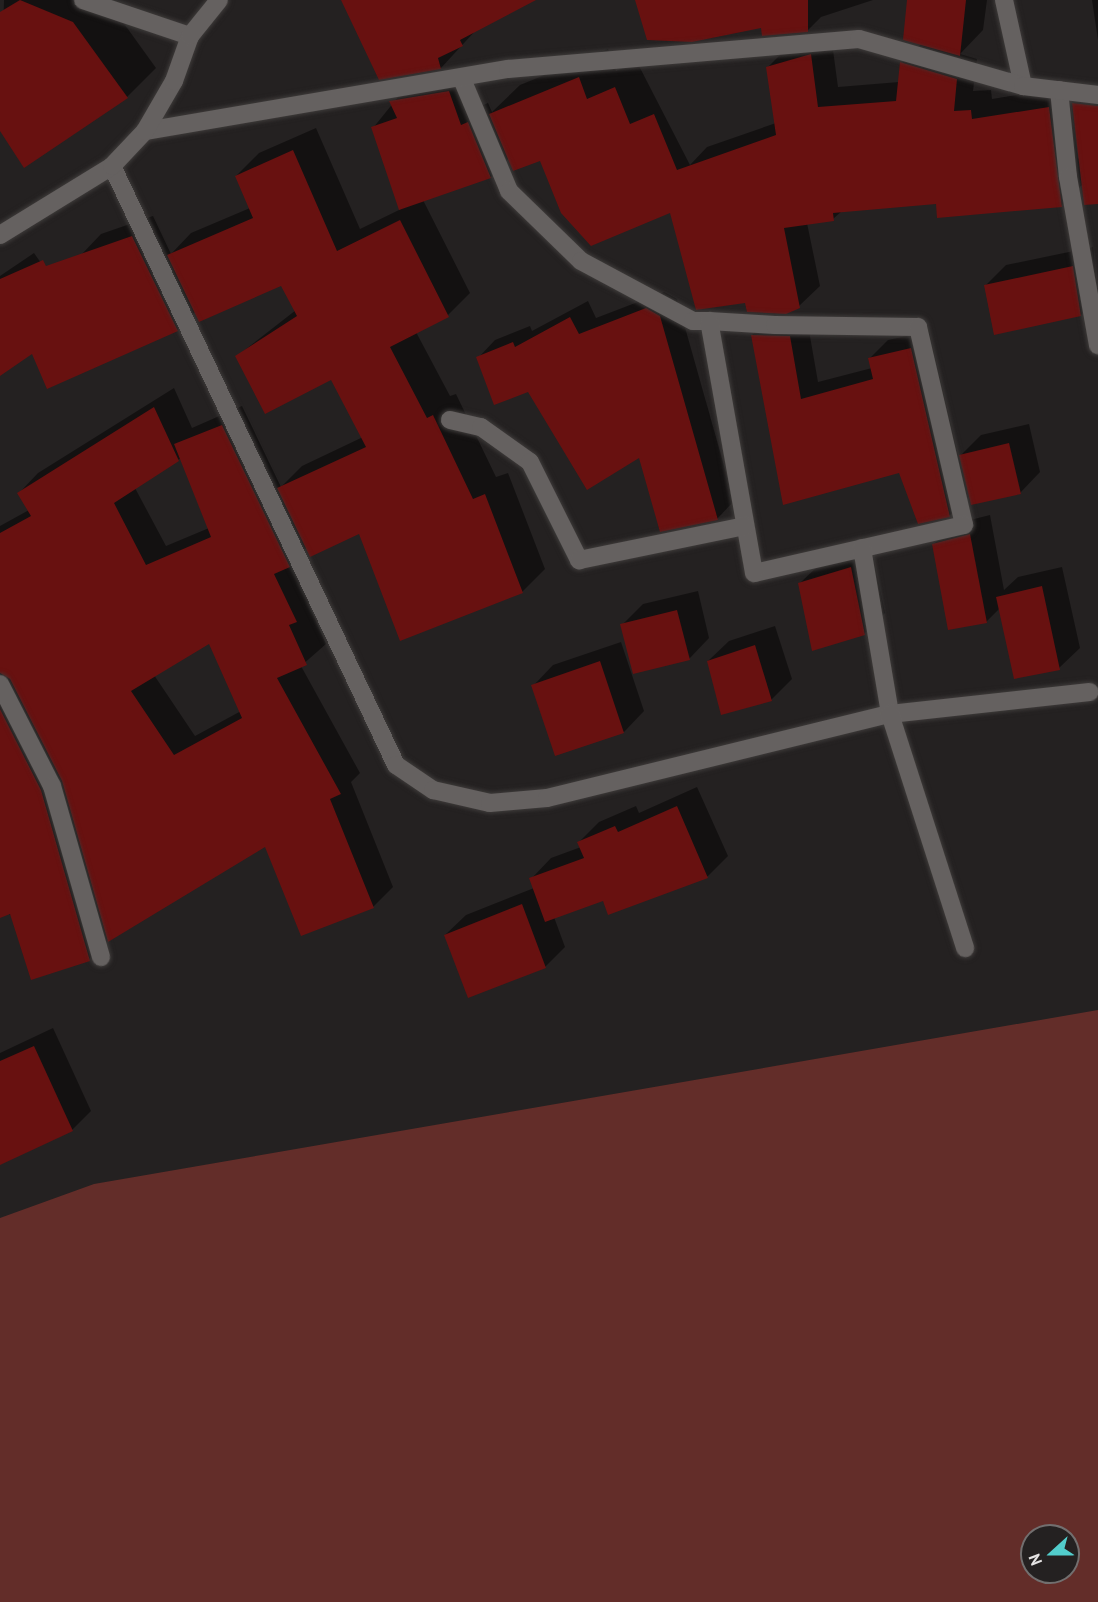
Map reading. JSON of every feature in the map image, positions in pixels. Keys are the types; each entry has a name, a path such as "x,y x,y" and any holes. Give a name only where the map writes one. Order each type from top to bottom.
{"street":[{"path":"83,0 190,36"},
{"path":"0,235 112,166 145,131 174,81 190,36 219,0"},
{"path":"1005,0 1023,86"},
{"path":"145,131 462,79 508,69 859,39 1023,86 1098,95"},
{"path":"462,79 517,199 581,261 693,321 709,321 918,327 964,525 754,573 709,321"},
{"path":"1059,90 1068,177 1098,345"},
{"path":"112,166 396,765 414,780 461,800 547,798 890,714 1090,692"},
{"path":"450,420 481,427 530,462 579,560 745,526"},
{"path":"862,548 890,714 965,948"},
{"path":"0,684 52,786 101,957"}],"shaded area":[{"path":"1098,1010 1098,1602 0,1602 0,1218 94,1184"}],"building":[{"path":"20,0 73,22 128,98 24,168 0,131 0,12"},
{"path":"341,0 536,0 460,40 463,46 438,58 441,69 379,80"},
{"path":"635,0 808,0 808,32 762,36 761,28 692,42 647,40"},
{"path":"907,0 966,0 960,56 903,40"},
{"path":"811,54 818,107 896,101 900,62 957,79 954,111 971,110 972,119 1049,107 1062,207 937,218 936,204 833,213 834,221 784,228 800,308 786,314 747,312 745,303 696,310 670,213 591,246 561,213 540,161 513,171 489,114 579,77 587,99 615,87 630,124 654,114 677,170 776,135 766,67"},
{"path":"449,91 461,125 468,122 491,178 399,210 371,127 397,118 389,101"},
{"path":"1072,103 1098,106 1098,204 1084,205"},
{"path":"293,150 337,251 400,220 449,317 390,347 427,418 433,415 473,499 485,494 523,593 400,641 359,534 310,557 277,488 366,447 331,380 265,414 235,356 297,316 281,286 199,322 167,255 253,218 235,176"},
{"path":"132,236 178,331 47,389 32,354 0,376 0,279 43,260 46,266"},
{"path":"1073,266 1081,316 994,335 984,285"},
{"path":"646,308 660,316 718,520 660,532 639,458 587,490 528,392 494,405 476,357 513,342 515,347 570,317 579,334"},
{"path":"751,335 790,336 801,399 873,379 868,358 911,348 950,517 918,524 899,473 783,505"},
{"path":"154,407 179,461 114,503 146,565 211,537 174,444 222,425 290,567 274,574 297,622 289,625 307,665 277,678 341,794 330,799 374,908 301,936 265,847 108,942 62,781 10,679 0,673 0,533 31,516 17,493","holes":["209,644 242,718 174,755 131,691"]},
{"path":"1009,443 1021,494 971,505 959,455"},
{"path":"970,534 987,623 948,630 932,544"},
{"path":"851,567 865,635 812,651 798,583"},
{"path":"1042,586 1060,670 1014,679 996,597"},
{"path":"677,610 690,660 633,674 620,624"},
{"path":"755,645 772,701 721,715 707,661"},
{"path":"600,661 624,733 555,756 531,685"},
{"path":"0,709 41,790 90,961 31,980 10,914 0,918"},
{"path":"677,806 708,878 608,915 603,901 545,922 529,878 584,858 577,842 615,826 618,832"},
{"path":"522,904 546,968 468,998 444,935"},
{"path":"34,1046 73,1131 0,1165 0,1061"}]}
